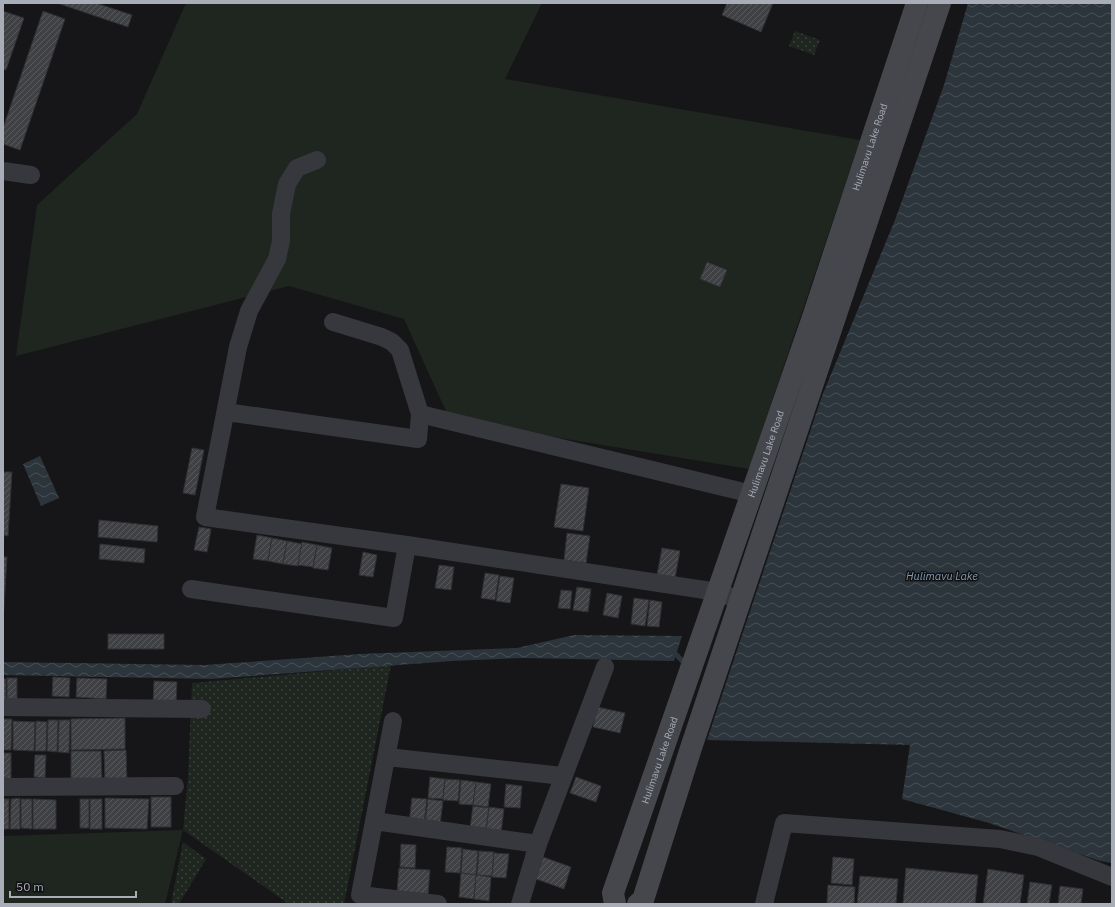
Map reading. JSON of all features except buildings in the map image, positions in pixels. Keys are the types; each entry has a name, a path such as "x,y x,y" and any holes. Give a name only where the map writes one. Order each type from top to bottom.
{"main road":[{"name":"Hulimavu Lake Road","path":"615,904 613,893 752,494 917,3"},
{"path":"638,904 643,900 727,640 940,3"}],"street":[{"path":"317,160 297,168 287,184 281,214 281,241 277,259 249,310 238,347 205,517 407,545 718,592 741,601"},
{"path":"3,171 31,175"},
{"path":"226,412 418,439 420,414 400,350 392,342 382,337 333,322"},
{"path":"420,414 752,494"},
{"path":"191,589 394,618 407,545"},
{"path":"520,904 538,844 562,776 605,667"},
{"path":"3,708 202,709"},
{"path":"393,721 360,895 438,904"},
{"path":"387,757 562,776"},
{"path":"3,787 175,786"},
{"path":"374,822 538,844"},
{"path":"764,904 784,823 1000,839 1038,847 1112,877"}],"shaded area":[{"path":"186,3 542,3 505,79 860,140 749,469 450,420 404,319 289,286 16,356 37,205 137,114"},
{"path":"795,31 820,40 814,55 789,46"},
{"path":"391,665 344,904 289,904 183,830 188,778 192,683"},
{"path":"183,830 165,904 3,904 3,836"},
{"path":"183,842 206,859 179,904 171,904"}],"water":[{"name":"Hulimavu Lake","path":"968,3 1112,3 1112,863 1100,861 989,823 902,799 910,745 707,740 822,396 895,220 944,85"},
{"path":"40,456 59,498 41,506 23,464"},
{"path":"574,635 682,636 674,661 522,658 452,661 211,679 3,675 3,662 205,665 360,654 517,648"}],"waterway":[{"path":"672,650 687,666"}]}
